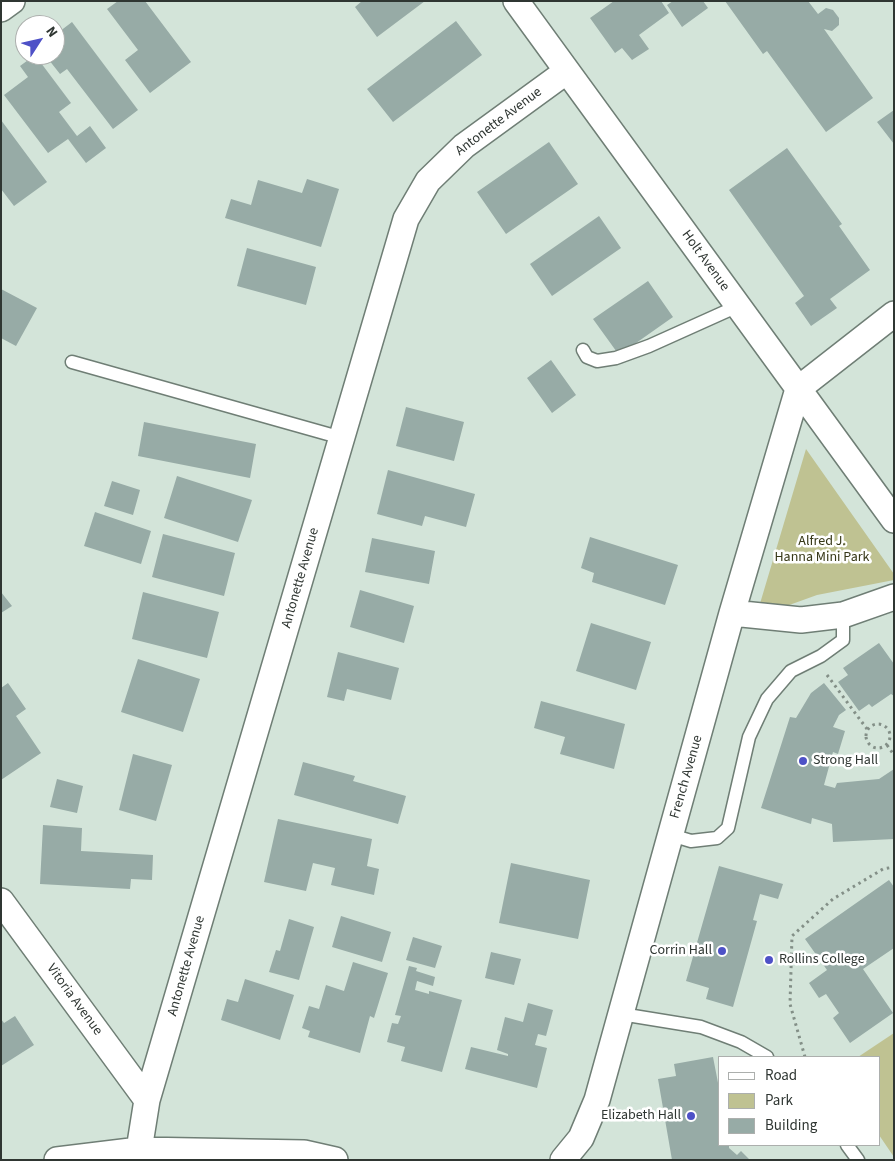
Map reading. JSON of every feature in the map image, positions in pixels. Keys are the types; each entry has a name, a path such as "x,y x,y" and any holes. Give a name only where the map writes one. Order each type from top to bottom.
{"street":[{"path":"1,9 12,1"},
{"name":"Holt Avenue","path":"516,1 894,520"},
{"name":"Antonette Avenue","path":"139,1150 147,1100 406,219 428,181 464,146 567,71"},
{"path":"798,389 894,314"},
{"name":"French Avenue","path":"563,1160 581,1138 597,1100 732,613 798,389"},
{"path":"732,613 801,620 843,615 894,597"},
{"name":"Vitoria Avenue","path":"1,900 147,1100"},
{"path":"57,1160 139,1150 304,1152 335,1160"}],"lane":[{"path":"582,350 587,357 597,361 616,358 658,343 738,306"},
{"path":"72,362 342,438"},
{"path":"671,835 691,841 717,838 728,828 749,737 767,699 791,671 821,656 843,640 843,615"},
{"path":"621,1014 701,1027 740,1042 764,1056"},
{"path":"848,1146 858,1160"}],"path":[{"path":"826,675 867,729"},
{"path":"878,723 886,726 890,733 890,738 886,745 879,748 872,747 865,737 867,729 878,723"},
{"path":"886,745 894,755"},
{"path":"805,1056 790,1004 792,936 833,899 882,869 894,867"}],"green space":[{"name":"Alfred J. Hanna Mini Park","path":"806,449 894,574 894,580 817,595 756,617"},
{"path":"894,1033 894,1157 880,1136 880,1056 860,1056"}],"building":[{"path":"118,1 145,1 191,62 150,93 125,60 138,50 107,9"},
{"path":"362,1 425,1 377,37 355,7"},
{"path":"614,1 661,1 669,13 639,35 649,49 632,60 622,48 615,53 590,18"},
{"path":"673,1 703,1 708,8 682,27 667,5"},
{"path":"725,1 808,1 818,14 826,8 833,10 839,18 839,25 832,31 824,29 873,98 826,132 767,51 763,54"},
{"path":"456,21 482,55 393,122 367,89"},
{"path":"72,22 138,110 113,129 67,69 60,74 53,65 65,65 65,27"},
{"path":"42,65 71,103 59,112 77,136 90,126 106,148 86,163 68,139 48,153 4,95 28,77 20,66"},
{"path":"894,110 894,144 877,122"},
{"path":"1,120 47,182 14,206 1,189"},
{"path":"549,142 578,184 506,234 477,192"},
{"path":"787,148 842,224 839,226 870,270 830,299 837,308 811,326 795,303 804,296 729,190"},
{"path":"307,179 339,189 321,247 225,218 231,199 251,205 258,180 302,193"},
{"path":"599,216 621,248 552,296 530,264"},
{"path":"247,248 316,267 306,305 237,286"},
{"path":"648,281 673,317 619,355 593,319"},
{"path":"1,289 37,308 16,346 1,338"},
{"path":"551,360 576,395 552,413 527,378"},
{"path":"406,407 464,422 454,461 396,446"},
{"path":"144,422 256,444 250,478 138,456"},
{"path":"388,470 475,494 466,527 425,516 422,526 377,514"},
{"path":"177,476 252,500 238,542 164,518"},
{"path":"112,481 140,490 133,515 104,506"},
{"path":"95,512 151,531 141,564 84,546"},
{"path":"163,534 235,553 224,596 152,577"},
{"path":"590,537 678,565 665,605 592,582 594,573 581,568"},
{"path":"372,538 435,551 429,584 365,572"},
{"path":"360,590 414,606 404,643 350,627"},
{"path":"1,592 12,606 1,613"},
{"path":"143,592 219,612 207,658 132,639"},
{"path":"591,623 651,642 636,690 576,671"},
{"path":"879,643 894,664 894,696 891,694 872,707 869,704 859,711 838,682 848,675 843,668"},
{"path":"338,652 399,668 391,700 347,689 344,701 327,697"},
{"path":"138,659 200,679 183,732 121,712"},
{"path":"8,683 26,709 16,716 41,753 1,780 1,688"},
{"name":"Strong Hall","path":"824,683 846,710 839,715 833,727 845,731 838,754 833,752 824,785 835,788 837,783 879,779 894,769 894,839 833,842 832,824 812,818 811,824 761,808 790,717 796,718 811,693"},
{"path":"541,701 625,724 614,769 560,754 565,737 534,728"},
{"path":"133,754 172,765 156,821 119,810"},
{"path":"303,762 355,776 353,781 406,796 398,824 294,795"},
{"path":"57,779 83,786 77,813 50,807"},
{"path":"278,819 372,839 367,866 379,869 374,895 331,885 335,868 313,863 306,891 264,882"},
{"path":"43,825 82,828 81,851 153,855 152,880 131,879 130,889 40,884"},
{"path":"511,863 590,880 578,939 499,923"},
{"name":"Corrin Hall","path":"719,866 783,884 778,899 760,894 753,920 757,921 733,1007 706,999 709,988 686,981"},
{"path":"889,880 894,887 894,948 863,969 893,1013 850,1043 833,1018 839,1013 826,994 819,998 809,983 827,970 805,939"},
{"path":"341,916 391,932 382,962 332,947"},
{"path":"289,919 314,927 299,980 269,972 276,950 280,951"},
{"path":"413,937 442,946 435,968 406,960"},
{"path":"491,952 521,959 514,985 485,978"},
{"path":"353,962 388,973 374,1018 370,1016 360,1053 308,1037 310,1031 302,1028 309,1006 319,1009 326,985 344,991"},
{"path":"409,966 417,968 416,971 435,977 433,986 417,981 415,990 429,994 429,991 462,1000 442,1072 401,1061 405,1047 387,1042 392,1023 398,1024 401,1016 395,1015"},
{"path":"245,979 294,995 280,1040 221,1020 227,999 238,1002"},
{"path":"528,1003 553,1010 546,1036 538,1034 535,1045 547,1048 537,1088 465,1069 471,1047 508,1056 508,1054 497,1050 505,1017 523,1022"},
{"path":"15,1016 34,1045 1,1066 1,1019 4,1023"},
{"name":"Elizabeth Hall","path":"713,1057 718,1083 718,1146 729,1146 737,1155 741,1151 750,1160 672,1160 658,1079 676,1076 674,1064"}],"place":[{"name":"Strong Hall","path":"803,761"},
{"name":"Corrin Hall","path":"722,951"},
{"name":"Rollins College","path":"769,960"},
{"name":"Elizabeth Hall","path":"691,1116"}]}
